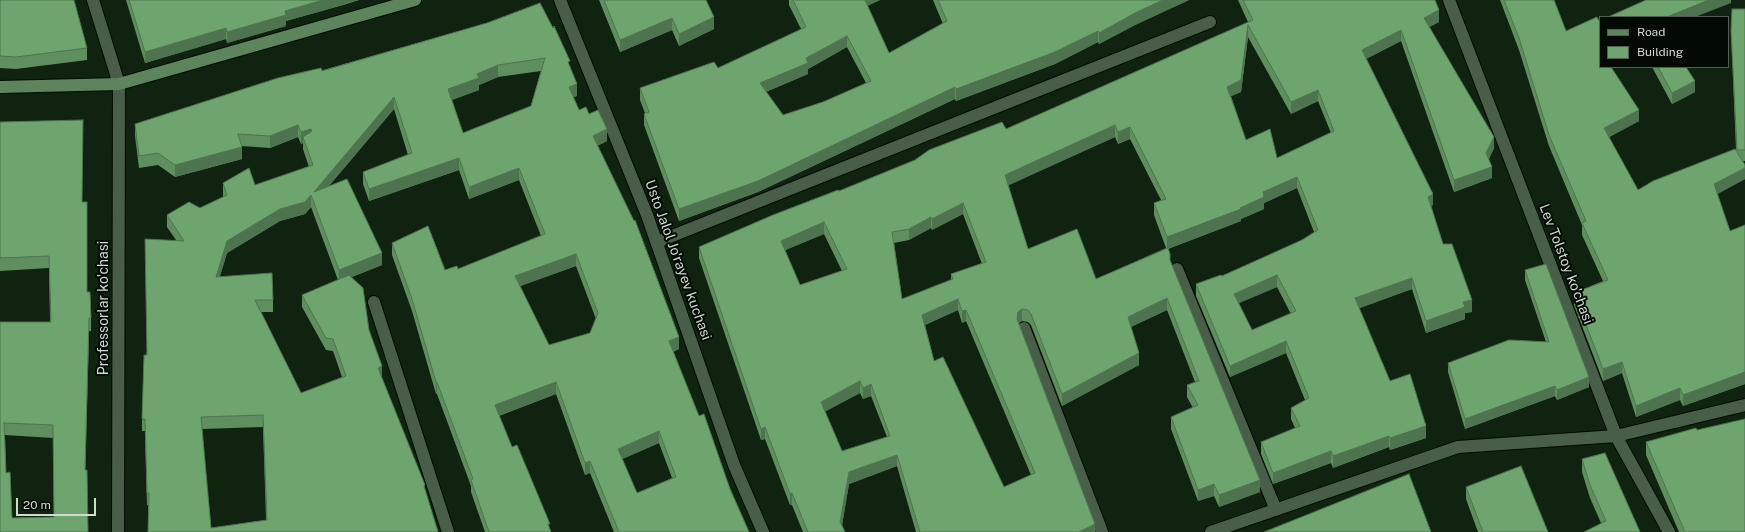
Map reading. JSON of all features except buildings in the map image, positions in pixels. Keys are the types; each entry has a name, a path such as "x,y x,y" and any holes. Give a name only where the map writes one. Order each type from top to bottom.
{"main road":[{"path":"0,87 119,84 415,0"}],"street":[{"name":"Professorlar ko'chasi","path":"93,0 119,84 118,532"},
{"name":"Usto Jalol Jo'rayev kuchasi","path":"560,0 657,242 734,465 763,532"},
{"name":"Lev Tolstoy ko'chasi","path":"1449,0 1616,436 1669,532"},
{"path":"657,242 1210,22"},
{"path":"1177,269 1276,510"},
{"path":"374,302 448,532"},
{"path":"1024,328 1102,532"},
{"path":"1211,532 1458,447 1616,436 1745,405"}]}
